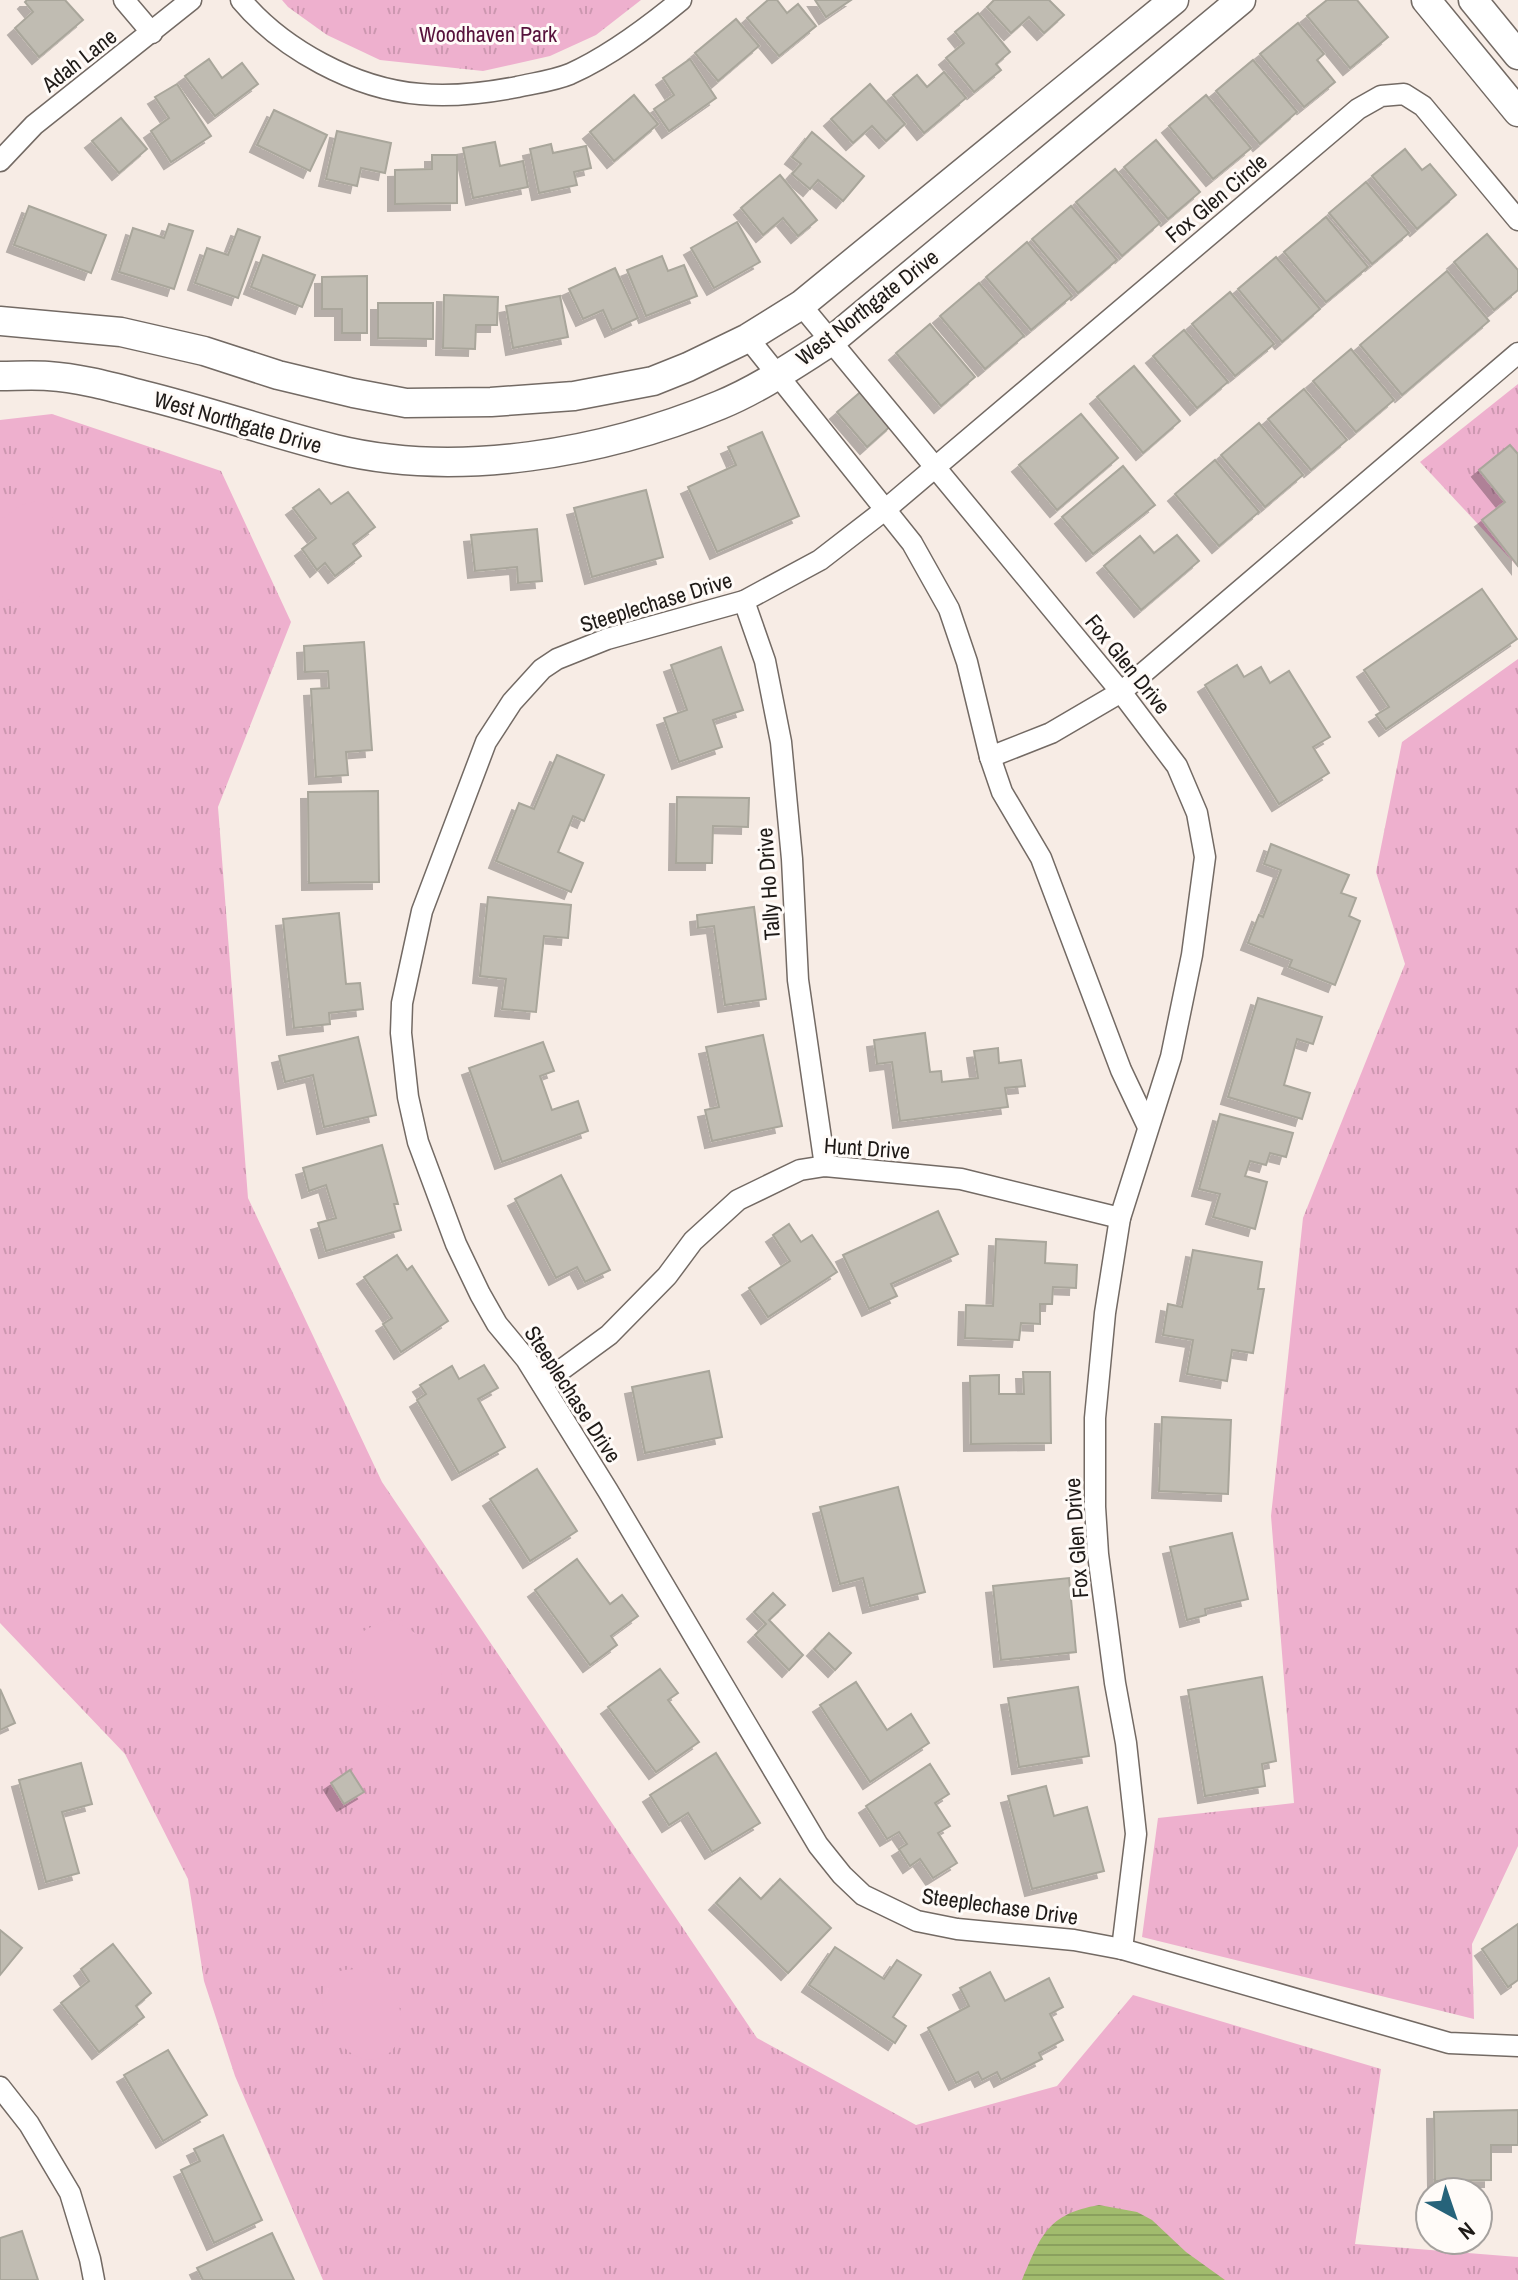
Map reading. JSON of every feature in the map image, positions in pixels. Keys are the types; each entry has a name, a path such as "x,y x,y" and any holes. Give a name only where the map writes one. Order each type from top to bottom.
{"main road":[{"name":"West Northgate Drive","path":"0,321 121,332 204,351 278,375 406,403 491,402 574,396 653,381 748,338 801,305 1174,0"},
{"name":"West Northgate Drive","path":"0,376 49,376 101,384 339,450 403,461 493,461 568,450 673,423 723,404 830,342 1241,0"},
{"path":"1426,0 1518,112"},
{"path":"1473,0 1518,55"}],"street":[{"path":"124,0 152,33"},
{"name":"Adah Lane","path":"0,161 34,125 191,0"},
{"path":"241,0 253,15 289,44 337,72 418,94 499,90 567,75 607,55 681,0"},
{"name":"Fox Glen Circle","path":"935,466 1358,109 1381,96 1404,94 1423,106 1518,220"},
{"name":"Fox Glen Drive","path":"801,305 1121,692 1177,766 1197,813 1205,857 1188,980 1171,1057 1120,1218 1105,1313 1095,1418 1098,1554 1136,1834 1122,1949"},
{"path":"748,338 912,543 949,609 967,662 990,757 1002,792 1041,858 1121,1070 1148,1127"},
{"path":"990,757 1051,733 1121,692 1518,353"},
{"name":"Steeplechase Drive","path":"935,466 820,560 744,601 607,639 557,659 542,669 512,702 486,742 422,911 404,990 401,1033 408,1097 418,1142 456,1244 497,1324 526,1359 608,1491 818,1845 863,1895 917,1921 957,1929 1074,1940 1122,1949 1449,2043 1518,2046"},
{"name":"Tally Ho Drive","path":"744,601 765,661 781,742 792,859 798,980 825,1166"},
{"name":"Hunt Drive","path":"542,1384 609,1335 667,1276 693,1241 738,1200 800,1170 825,1166 961,1179 1120,1218"},
{"path":"0,2087 29,2124 70,2193 94,2280"}],"green space":[{"name":"Woodhaven Park","path":"282,0 641,0 596,35 550,56 483,71 380,60 327,35"},
{"path":"1518,384 1518,567 1420,462"},
{"path":"52,414 221,471 291,622 218,807 248,1198 382,1482 757,2038 916,2125 1057,2086 1133,1995 1381,2069 1355,2244 1414,2249 1414,2256 1518,2257 1518,2280 323,2280 235,2076 204,1981 188,1879 125,1754 0,1623 0,420"},
{"path":"36,501 47,507 55,522 45,551 45,586 37,601 14,601 0,596 0,520 21,505"},
{"path":"1518,659 1518,1846 1472,1944 1474,2019 1142,1937 1158,1818 1294,1803 1271,1516 1303,1218 1405,964 1376,872 1402,742"},
{"path":"390,1620 422,1639 431,1647 439,1662 442,1679 439,1695 427,1706 416,1710 401,1711 383,1704 354,1677 352,1650 357,1637 368,1628"},
{"path":"358,1969 374,1972 384,1979 397,1999 400,2011 400,2035 396,2045 389,2053 372,2059 356,2056 342,2046 324,2013 322,1995 327,1981 340,1971"}],"shaded area":[{"path":"1099,2205 1137,2212 1152,2220 1186,2252 1225,2280 1022,2280 1048,2229 1068,2214"}],"building":[{"path":"65,0 83,20 39,57 15,28 33,12 25,2"},
{"path":"768,0 777,0 787,13 798,4 816,26 779,56 747,18"},
{"path":"815,0 851,0 826,17"},
{"path":"994,0 1049,0 1064,15 1044,33 1029,17 1011,33 987,7"},
{"path":"1327,0 1357,0 1388,37 1350,68 1307,16"},
{"path":"978,13 1010,52 996,64 1001,70 974,92 946,58 964,43 955,32"},
{"path":"736,19 759,46 718,81 695,53"},
{"path":"1298,23 1324,54 1317,60 1335,82 1304,107 1260,54"},
{"path":"209,59 222,78 242,63 258,84 215,116 185,76"},
{"path":"690,59 716,98 669,131 654,109 674,95 663,78"},
{"path":"1253,60 1297,112 1260,144 1216,91"},
{"path":"944,72 966,98 924,133 893,95 917,75 927,87"},
{"path":"177,84 211,136 171,162 151,131 169,118 155,97"},
{"path":"870,84 905,124 886,141 872,126 853,143 831,119"},
{"path":"634,95 658,124 614,161 590,132"},
{"path":"1206,95 1251,148 1213,179 1169,126"},
{"path":"274,110 327,135 310,171 257,145"},
{"path":"121,118 147,149 119,173 92,141"},
{"path":"337,131 391,143 385,173 361,168 357,186 326,179"},
{"path":"812,132 864,176 843,201 818,180 810,189 792,174 801,164 792,157"},
{"path":"1156,140 1200,192 1168,219 1124,167"},
{"path":"495,142 500,166 523,161 528,187 473,198 463,148"},
{"path":"551,144 553,153 586,146 591,168 574,172 577,185 539,193 530,149"},
{"path":"1405,149 1422,170 1430,164 1456,195 1417,229 1372,176"},
{"path":"432,155 457,155 457,203 395,204 395,170 432,169"},
{"path":"1115,169 1160,223 1122,256 1076,202"},
{"path":"780,175 817,220 798,236 783,218 763,235 741,208"},
{"path":"1366,182 1409,233 1372,264 1329,213"},
{"path":"29,206 106,235 91,273 14,245"},
{"path":"1071,206 1117,260 1078,293 1032,239"},
{"path":"1326,217 1368,267 1326,302 1284,252"},
{"path":"737,222 760,262 714,288 691,248"},
{"path":"169,224 193,231 174,289 119,272 133,228 164,238"},
{"path":"238,229 260,237 238,298 195,283 207,248 228,255"},
{"path":"1487,234 1518,270 1518,290 1494,310 1454,262"},
{"path":"1027,242 1072,296 1031,330 986,277"},
{"path":"263,255 315,275 302,307 251,287"},
{"path":"662,256 668,271 684,265 697,296 646,316 627,270"},
{"path":"1276,257 1320,309 1282,342 1238,289"},
{"path":"615,268 638,318 612,330 603,310 583,319 569,289"},
{"path":"1447,271 1489,321 1402,395 1360,345"},
{"path":"367,276 367,333 342,333 342,309 322,309 322,277"},
{"path":"979,283 1024,336 985,369 940,316"},
{"path":"1230,292 1274,344 1235,376 1192,324"},
{"path":"444,295 498,297 497,325 476,325 475,349 443,348"},
{"path":"560,296 568,337 513,348 506,306"},
{"path":"378,303 433,303 433,339 378,338"},
{"path":"930,324 975,377 941,406 896,353"},
{"path":"1184,330 1228,382 1197,408 1153,356"},
{"path":"1351,349 1394,400 1356,432 1313,381"},
{"path":"1134,366 1180,421 1143,453 1097,397"},
{"path":"864,389 893,424 867,447 837,412"},
{"path":"1304,389 1347,440 1311,470 1268,419"},
{"path":"1081,414 1118,458 1057,510 1019,465"},
{"path":"1259,423 1303,475 1265,507 1221,455"},
{"path":"762,432 799,516 717,552 688,487 736,465 728,447"},
{"path":"1510,445 1518,454 1518,566 1482,520 1505,502 1479,470"},
{"path":"1215,460 1259,512 1219,546 1175,494"},
{"path":"1123,466 1155,505 1093,554 1062,517"},
{"path":"319,489 331,504 348,492 375,527 353,544 361,556 335,576 325,563 317,570 302,549 316,538 293,508"},
{"path":"646,490 663,557 592,577 574,508"},
{"path":"537,529 542,581 518,583 517,567 475,571 471,535"},
{"path":"1177,535 1199,561 1141,610 1104,566 1140,536 1154,553"},
{"path":"1482,589 1517,639 1386,729 1376,715 1389,707 1364,670"},
{"path":"364,642 372,750 346,752 348,775 316,777 311,689 329,688 328,671 305,672 304,646"},
{"path":"721,647 743,710 713,720 722,747 679,762 664,718 687,710 671,665"},
{"path":"1237,665 1244,677 1261,667 1270,683 1289,671 1330,737 1313,747 1329,773 1279,804 1205,685"},
{"path":"557,755 604,775 584,821 573,816 558,852 583,863 571,892 496,861 519,803 534,809"},
{"path":"378,791 379,882 309,883 308,792"},
{"path":"677,797 749,798 748,827 713,826 712,863 676,863"},
{"path":"1271,844 1349,875 1341,893 1356,898 1349,916 1360,921 1335,985 1289,967 1292,960 1248,943 1259,915 1263,917 1281,870 1264,864"},
{"path":"488,897 571,905 568,938 544,936 536,1012 502,1009 506,979 480,976"},
{"path":"754,907 766,999 725,1005 714,926 698,928 697,915"},
{"path":"339,913 346,984 360,983 363,1009 329,1013 330,1024 294,1028 283,919"},
{"path":"1258,998 1322,1017 1313,1044 1297,1039 1284,1085 1310,1093 1302,1119 1228,1097"},
{"path":"925,1033 930,1072 941,1071 942,1082 978,1078 974,1051 998,1048 999,1063 1021,1060 1025,1086 1005,1088 1008,1107 900,1121 892,1062 877,1064 874,1040"},
{"path":"763,1035 782,1126 712,1141 705,1110 719,1107 706,1047"},
{"path":"358,1037 376,1115 324,1127 313,1075 285,1082 279,1056"},
{"path":"543,1042 554,1071 540,1076 552,1110 578,1101 588,1131 502,1162 469,1068"},
{"path":"1220,1114 1293,1133 1286,1157 1270,1153 1266,1165 1250,1161 1245,1176 1267,1182 1255,1229 1213,1217 1220,1194 1199,1189"},
{"path":"382,1145 398,1204 394,1204 401,1230 326,1251 318,1223 336,1218 326,1185 309,1191 303,1168"},
{"path":"561,1175 610,1270 585,1282 577,1267 556,1278 515,1199"},
{"path":"938,1211 958,1254 891,1284 897,1296 869,1309 843,1255"},
{"path":"789,1224 801,1242 812,1235 837,1272 768,1317 749,1288 790,1261 773,1235"},
{"path":"996,1239 1046,1242 1045,1263 1077,1265 1076,1288 1053,1287 1052,1304 1040,1304 1040,1324 1021,1323 1019,1340 965,1338 966,1305 993,1306"},
{"path":"1193,1250 1262,1262 1258,1289 1264,1289 1253,1353 1232,1350 1227,1381 1187,1374 1193,1340 1163,1335 1168,1304 1182,1307"},
{"path":"397,1255 407,1270 412,1266 448,1321 401,1352 383,1324 392,1318 364,1277"},
{"path":"484,1365 498,1388 478,1399 505,1447 459,1473 417,1400 426,1394 420,1385 452,1366 459,1379"},
{"path":"709,1371 722,1437 645,1453 632,1387"},
{"path":"1023,1372 1050,1372 1051,1443 971,1444 970,1376 999,1375 999,1394 1024,1394"},
{"path":"1162,1417 1231,1420 1228,1494 1159,1491"},
{"path":"537,1469 577,1531 530,1561 490,1499"},
{"path":"898,1487 925,1592 870,1606 863,1578 840,1584 820,1507"},
{"path":"1232,1533 1248,1599 1205,1609 1206,1615 1187,1620 1170,1547"},
{"path":"577,1559 610,1604 622,1595 638,1616 611,1636 617,1645 590,1665 535,1590"},
{"path":"1069,1578 1076,1652 1001,1660 993,1586"},
{"path":"773,1593 785,1605 769,1620 803,1655 789,1670 755,1635 766,1624 754,1612"},
{"path":"829,1633 851,1653 835,1670 814,1649"},
{"path":"660,1669 678,1693 668,1700 699,1742 656,1772 608,1707"},
{"path":"1262,1677 1276,1761 1262,1764 1265,1786 1205,1796 1188,1690"},
{"path":"856,1682 887,1730 911,1714 929,1743 870,1782 820,1705"},
{"path":"1078,1687 1089,1756 1019,1767 1008,1698"},
{"path":"0,1689 15,1723 0,1730"},
{"path":"716,1753 760,1823 712,1852 688,1813 669,1825 650,1795"},
{"path":"81,1763 92,1804 62,1812 79,1873 46,1882 19,1780"},
{"path":"930,1764 949,1794 935,1803 950,1826 938,1833 957,1863 933,1878 920,1859 910,1866 899,1849 907,1844 899,1832 887,1839 866,1806"},
{"path":"350,1770 364,1792 344,1804 331,1783"},
{"path":"1046,1786 1054,1816 1087,1807 1104,1871 1032,1889 1008,1796"},
{"path":"740,1878 761,1899 780,1879 831,1928 788,1973 716,1903"},
{"path":"1518,1924 1518,1980 1508,1987 1482,1949"},
{"path":"0,1930 22,1948 0,1975"},
{"path":"113,1944 151,1993 136,2006 144,2017 99,2052 61,2003 89,1981 81,1969"},
{"path":"835,1947 884,1979 897,1960 921,1975 893,2017 906,2026 895,2043 809,1985"},
{"path":"990,1972 1005,2001 1049,1978 1063,2007 1050,2014 1063,2040 1039,2053 1042,2059 1001,2080 997,2072 982,2080 978,2072 956,2083 928,2028 969,2006 960,1988"},
{"path":"168,2050 207,2115 163,2141 124,2075"},
{"path":"1518,2110 1518,2145 1491,2145 1491,2176 1435,2176 1434,2112"},
{"path":"223,2135 262,2220 214,2243 181,2170 200,2161 194,2149"},
{"path":"22,2231 38,2280 0,2280 0,2238"},
{"path":"272,2233 294,2280 203,2280 197,2268"}]}
